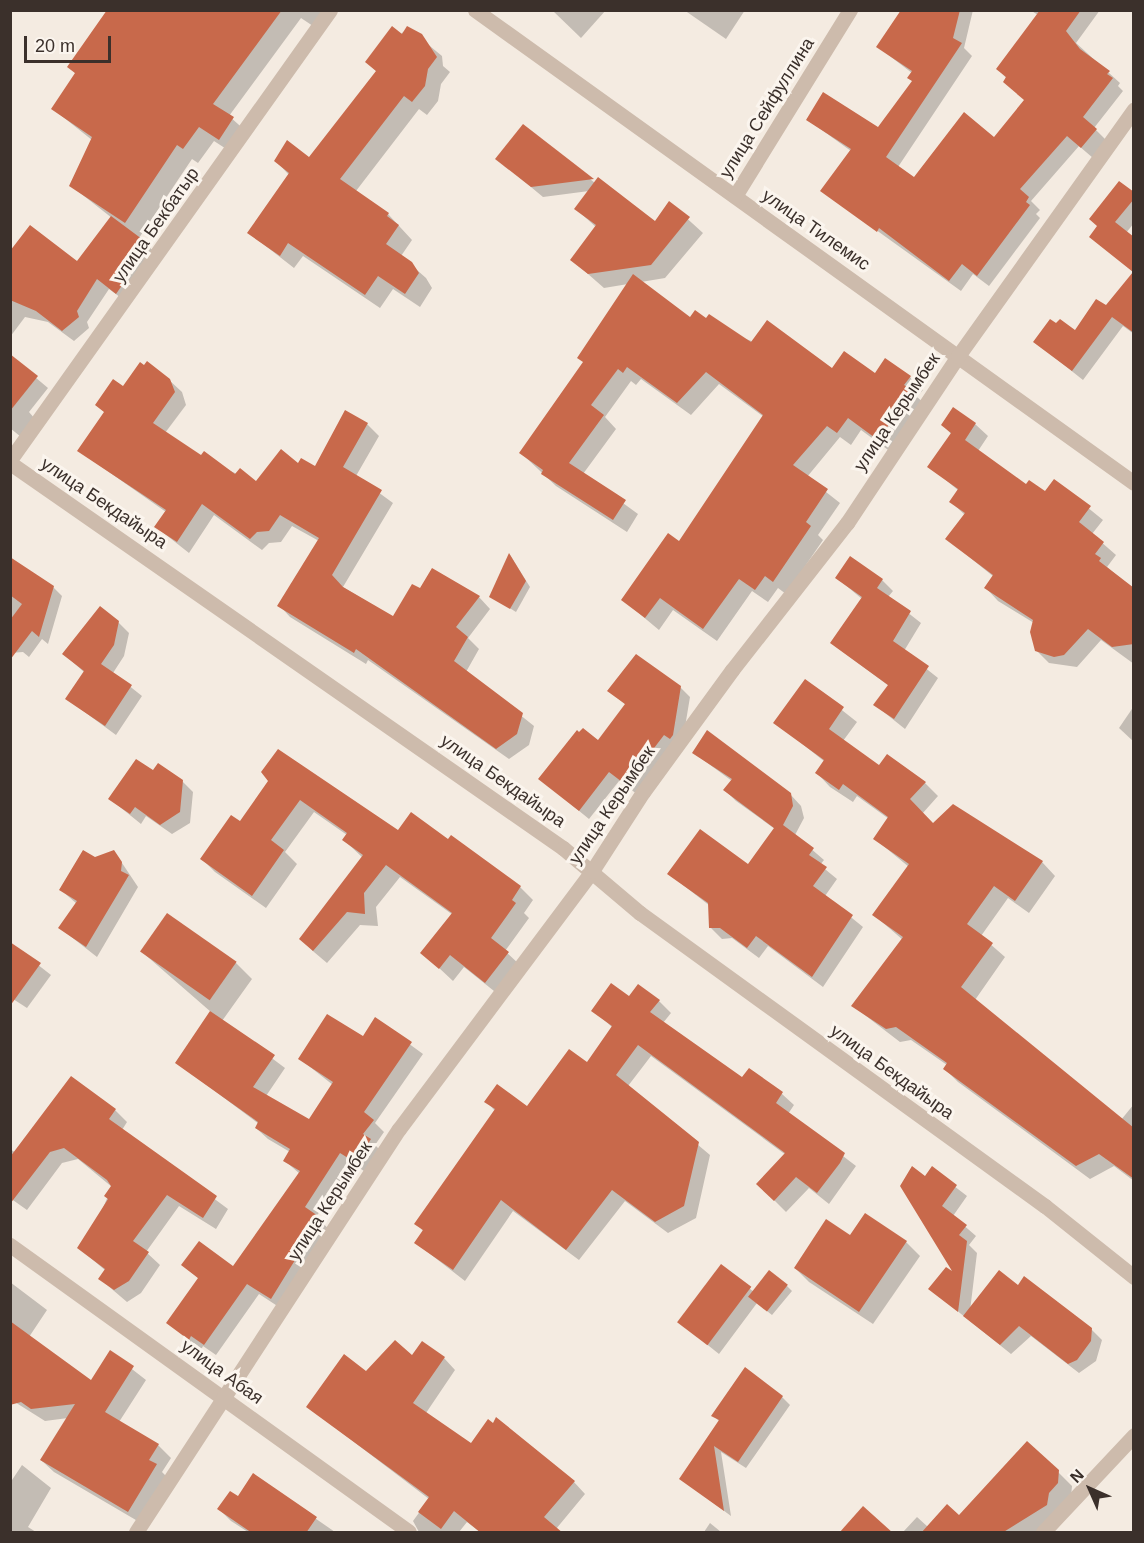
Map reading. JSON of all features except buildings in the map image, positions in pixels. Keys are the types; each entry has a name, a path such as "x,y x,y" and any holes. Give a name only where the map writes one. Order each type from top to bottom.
{"street":[{"name":"улица Бекбатыр","path":"10,462 330,10"},
{"name":"улица Тилемис","path":"475,10 1134,483"},
{"name":"улица Сейфуллина","path":"735,196 850,10"},
{"name":"улица Керымбек","path":"136,1533 226,1399 399,1129 592,871 643,792 847,523 958,356 1134,109"},
{"name":"улица Бекдайыра","path":"10,462 470,780 592,871 640,913 1045,1206 1134,1277"},
{"name":"улица Абая","path":"10,1245 409,1533"},
{"path":"1043,1533 1134,1435"}]}
